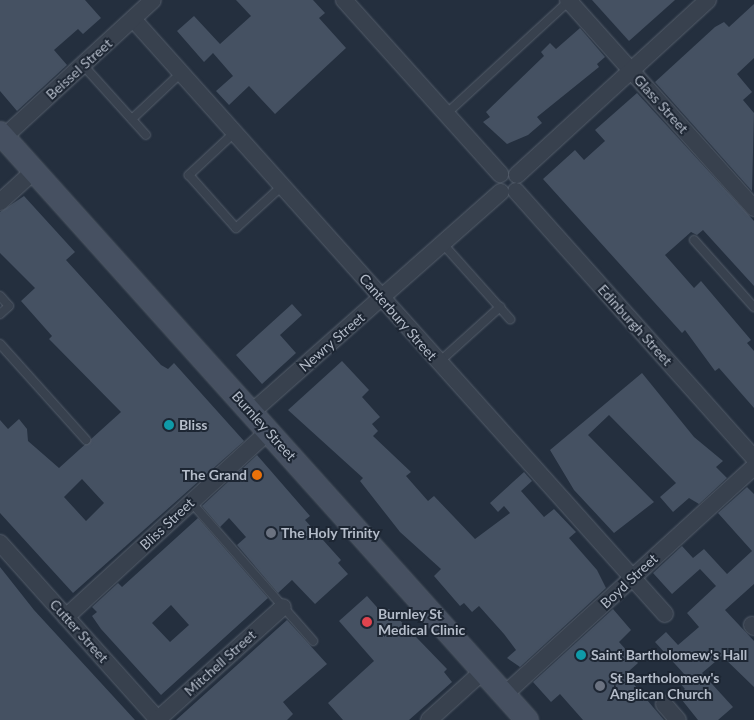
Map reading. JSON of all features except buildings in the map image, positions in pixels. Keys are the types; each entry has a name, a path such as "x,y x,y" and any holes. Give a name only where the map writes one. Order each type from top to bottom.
{"main road":[{"name":"Burnley Street","path":"2,135 527,720"}],"street":[{"name":"Beissel Street","path":"2,135 154,0"},
{"path":"344,0 500,174"},
{"path":"517,175 508,170 500,174 496,185 508,192 517,175 708,0"},
{"name":"Glass Street","path":"572,2 754,208"},
{"name":"Canterbury Street","path":"133,19 383,297 438,363 665,614"},
{"path":"0,202 34,171"},
{"name":"Newry Street","path":"252,412 443,244 508,192"},
{"name":"Edinburgh Street","path":"508,192 754,458"},
{"name":"Bliss Street","path":"66,617 269,431"},
{"name":"Boyd Street","path":"504,695 754,467"},
{"name":"Cutter Street","path":"0,543 158,720"},
{"name":"Mitchell Street","path":"158,720 283,607"},
{"path":"429,720 483,671"},
{"path":"664,704 678,720"}],"lane":[{"path":"446,114 572,2"},
{"path":"82,65 146,135"},
{"path":"132,119 181,73"},
{"path":"234,133 189,176 236,228 282,186"},
{"path":"694,240 754,307"},
{"path":"443,244 510,318"},
{"path":"0,296 9,306 0,314"},
{"path":"438,363 500,308"},
{"path":"0,344 86,440"},
{"path":"191,502 313,641"}],"place":[{"name":"Bliss","path":"169,425"},
{"name":"The Grand","path":"257,475"},
{"name":"The Holy Trinity","path":"271,533"},
{"name":"Burnley St Medical Clinic","path":"367,622"},
{"name":"Saint Bartholomew's Hall","path":"581,655"},
{"name":"St Bartholomew's Anglican Church","path":"600,686"}]}
